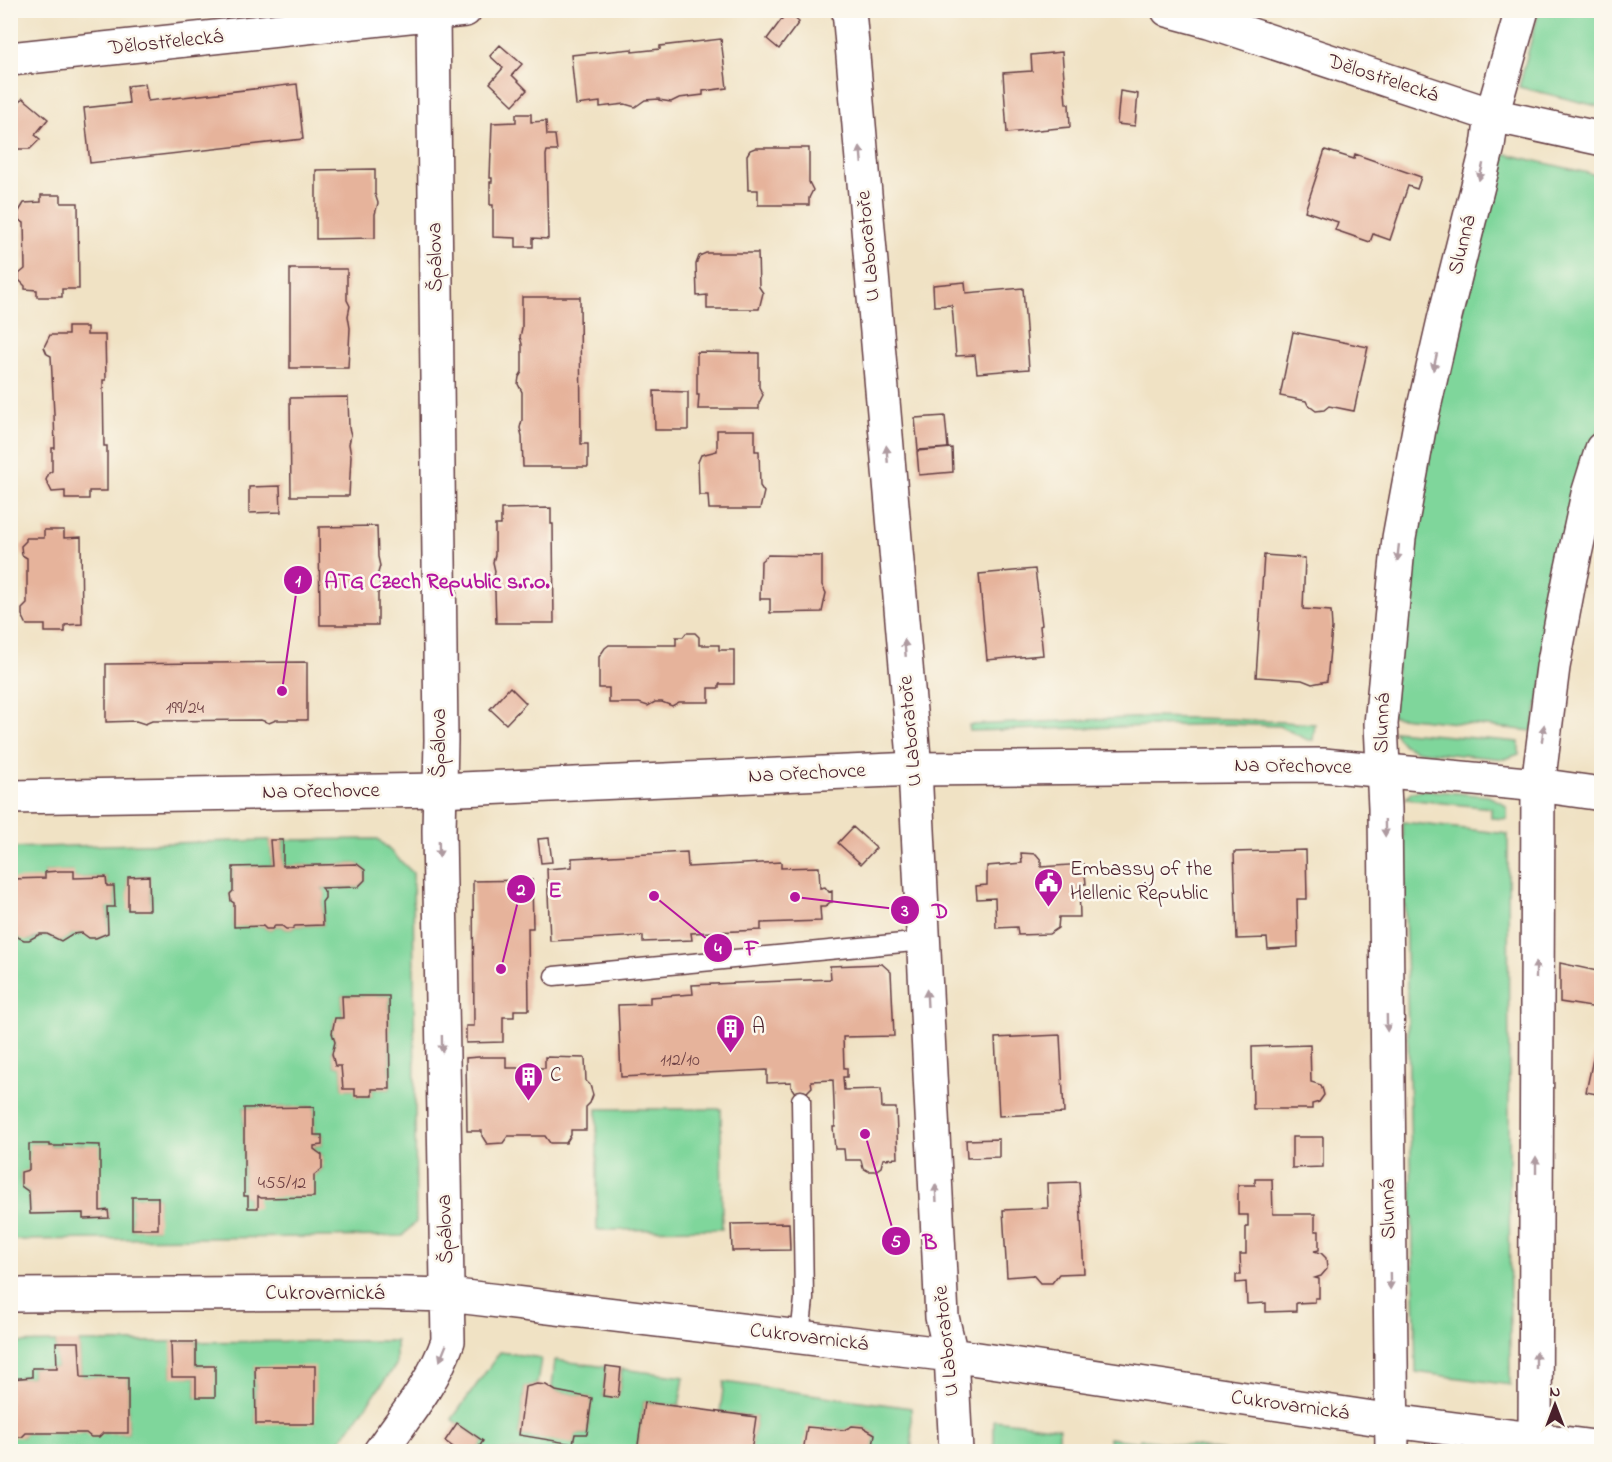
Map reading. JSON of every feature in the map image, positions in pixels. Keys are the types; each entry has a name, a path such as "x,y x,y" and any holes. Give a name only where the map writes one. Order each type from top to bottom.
{"street":[{"name":"U Laboratoře","path":"849,10 915,769 942,1317 951,1356 956,1452"},
{"name":"Dělostřelecká","path":"1168,10 1209,16 1492,115 1602,139"},
{"name":"Slunná","path":"1392,1436 1385,808 1381,724 1399,538 1419,429 1488,146 1492,115 1522,10"},
{"name":"Dělostřelecká","path":"10,59 449,13"},
{"name":"Špálova","path":"380,1452 428,1384 448,1341 443,1121 440,790 449,13"},
{"path":"1535,1439 1538,785 1553,667 1570,577 1588,494 1602,449"},
{"name":"Na Ořechovce","path":"10,797 440,790 915,769 1323,765 1538,785 1602,794"},
{"name":"Cukrovarnická","path":"10,1295 368,1293 448,1295 951,1356 1392,1436 1535,1439 1602,1448"}],"lane":[{"path":"554,976 924,941"},
{"path":"800,1336 804,1299 801,1100"}],"green space":[{"path":"1539,11 1601,11 1601,107 1519,87"},
{"path":"1502,153 1601,176 1601,424 1593,448 1532,731 1391,716 1417,485"},
{"path":"1152,717 1315,724 1313,740 1308,740 1279,726 1228,724 970,731 969,725"},
{"path":"1394,731 1519,742 1519,754 1505,759 1418,751 1404,745"},
{"path":"1424,790 1488,796 1503,803 1507,808 1507,819 1491,818 1491,808 1405,799 1412,792"},
{"path":"1403,822 1508,834 1510,1385 1416,1372"},
{"path":"378,839 413,873 416,1222 402,1236 11,1240 10,848 270,840 272,866 233,868 233,891 230,894 234,903 234,926 263,926 266,929 272,929 275,926 282,926 292,929 295,926 323,925 322,902 325,895 322,888 358,887 365,880 365,870 357,864 283,866 283,840","holes":["73,871 74,878 106,877 107,886 114,886 115,906 107,907 108,932 95,938 75,933 61,941 47,936 29,940 17,937 45,878 45,872","149,876 150,909 129,910 128,877","342,996 389,996 390,1089 372,1089 372,1096 356,1096 355,1089 343,1089 341,1066 335,1066 332,1052 335,1042 332,1030 335,1019 343,1018","314,1107 314,1135 322,1135 322,1145 314,1146 314,1149 322,1155 322,1169 315,1175 258,1196 248,1208 248,1196 244,1196 244,1108","30,1144 50,1144 50,1146 83,1144 100,1211 108,1210 109,1218 84,1219 83,1213 30,1214 29,1192 21,1185 21,1173 29,1170","132,1197 158,1197 157,1229 132,1229"]},
{"path":"597,1109 721,1109 722,1229 597,1230"},
{"path":"396,1341 396,1365 333,1451 11,1451 10,1433 22,1437 26,1433 128,1433 128,1379 81,1377 79,1342","holes":["172,1342 196,1342 196,1366 214,1366 196,1397 196,1377 172,1376","255,1367 315,1423 256,1423"]},
{"path":"56,1342 57,1368 32,1368 32,1377 11,1379 10,1343"},
{"path":"500,1352 541,1358 537,1384 525,1387 519,1435 573,1443 575,1434 587,1434 592,1398 556,1391 552,1387 555,1360 606,1367 603,1396 618,1396 622,1369 684,1377 679,1406 644,1402 637,1451 476,1451 483,1441 452,1419"},
{"path":"724,1382 911,1408 912,1451 872,1451 875,1434 863,1427 855,1426 844,1430 826,1427 803,1451 751,1451 756,1417 720,1412"},
{"path":"994,1420 1059,1428 1059,1451 994,1451"},
{"path":"1109,1438 1139,1442 1140,1439 1225,1451 1109,1451"}],"building":[{"path":"787,12 799,22 779,49 767,39"},
{"path":"721,39 727,88 703,91 703,95 679,98 671,102 659,99 645,100 635,107 625,104 600,107 600,102 576,105 571,55 632,49 632,52 660,49 660,46"},
{"path":"500,45 522,64 512,75 527,90 513,105 490,83 503,68 490,56"},
{"path":"1062,52 1070,127 1007,133 1003,73 1032,71 1031,55"},
{"path":"145,84 148,101 297,84 303,139 90,163 84,108 129,103 127,86"},
{"path":"1120,91 1138,94 1135,126 1117,124"},
{"path":"23,98 48,119 35,135 40,139 30,149 10,149 10,112"},
{"path":"516,114 531,114 531,122 546,121 547,135 555,135 557,151 547,151 546,155 548,239 533,238 533,247 516,247 516,238 493,237 493,205 490,205 492,123 516,122"},
{"path":"755,148 809,148 809,182 813,190 809,198 809,205 758,205 758,190 748,190 747,155"},
{"path":"1325,150 1354,159 1355,154 1421,177 1417,189 1408,186 1390,240 1373,234 1370,242 1335,230 1338,222 1305,211"},
{"path":"375,169 375,194 378,203 375,214 375,238 316,239 316,170"},
{"path":"41,195 61,195 61,203 78,203 79,289 62,289 62,297 37,297 37,290 25,289 19,280 19,274 25,269 24,223 19,220 18,213 24,203 41,202"},
{"path":"706,253 758,253 759,287 763,293 759,309 707,309 707,295 697,296 696,264 699,256"},
{"path":"290,269 347,269 347,300 350,306 348,368 290,368"},
{"path":"965,282 966,293 1023,288 1029,369 977,373 975,355 956,356 952,305 934,306 933,285"},
{"path":"522,297 580,297 581,444 588,444 588,467 523,467 520,428 522,392 518,384 522,372 520,337"},
{"path":"68,327 87,327 87,335 105,335 106,380 103,380 107,491 89,491 89,499 65,499 65,491 52,492 46,480 52,471 52,448 55,448 51,356 47,354 44,347 50,335 68,335"},
{"path":"1293,332 1368,347 1354,411 1329,406 1324,410 1316,411 1306,401 1280,396"},
{"path":"697,352 759,353 759,387 763,395 759,409 698,409"},
{"path":"654,391 688,392 688,430 655,430"},
{"path":"348,397 351,435 349,496 291,496 290,398"},
{"path":"945,416 948,448 918,450 915,418"},
{"path":"717,430 755,430 755,451 759,451 760,486 764,492 760,509 709,509 708,495 699,495 698,462 701,455 717,451"},
{"path":"952,448 953,472 919,475 917,451"},
{"path":"280,486 281,512 249,513 249,487"},
{"path":"551,508 554,623 496,623 493,562 495,525 501,525 501,509"},
{"path":"377,526 380,566 378,625 320,625 319,527"},
{"path":"44,530 64,530 64,538 81,537 82,624 65,625 65,632 45,632 45,625 27,625 22,615 22,609 27,604 27,558 22,555 21,546 26,538 44,538"},
{"path":"768,555 822,556 822,585 826,593 822,612 770,613 770,599 760,599 761,561"},
{"path":"1264,555 1305,558 1303,609 1331,611 1332,628 1327,681 1312,684 1302,680 1256,677"},
{"path":"1035,569 1043,655 987,660 979,574"},
{"path":"686,633 695,633 699,637 699,645 719,645 719,650 734,650 734,684 719,684 719,688 709,688 709,702 679,702 672,706 662,702 655,702 648,706 639,703 609,703 609,688 599,688 599,657 605,648 609,645 676,645 676,637 683,637"},
{"path":"307,662 307,720 276,720 269,723 261,720 152,721 145,724 136,721 106,722 106,664"},
{"path":"510,687 526,703 506,724 490,709"},
{"path":"853,827 876,848 861,864 838,843"},
{"path":"549,838 552,862 541,863 538,839"},
{"path":"270,840 283,840 283,866 357,864 365,870 365,880 358,887 321,888 325,892 322,902 323,925 295,926 292,929 282,926 275,926 272,929 266,929 263,926 234,927 234,903 231,901 230,894 233,891 233,867 272,866"},
{"path":"1306,850 1307,899 1297,899 1298,947 1268,949 1267,938 1237,939 1234,852"},
{"path":"687,852 688,867 781,862 781,868 819,867 820,888 825,887 829,892 832,891 832,902 825,907 820,907 821,921 761,923 761,930 691,933 692,940 643,942 643,936 550,941 547,869 572,867 572,858"},
{"path":"1021,853 1036,854 1041,860 1041,867 1084,864 1086,884 1079,884 1080,917 1059,917 1058,928 1049,934 1018,935 1017,927 996,928 995,898 977,899 976,886 987,885 987,866 1022,863"},
{"path":"74,871 74,878 106,877 107,886 114,886 115,907 107,907 108,933 96,938 89,938 82,933 72,934 61,941 47,934 40,934 29,940 13,935 12,879 45,878 45,872"},
{"path":"149,876 150,910 128,910 128,877"},
{"path":"532,880 533,928 528,928 529,1010 514,1010 514,1017 503,1017 503,1042 466,1043 466,1026 474,1026 473,881"},
{"path":"1560,963 1602,972 1597,1008 1560,1002"},
{"name":"A","path":"882,964 891,972 894,1036 843,1037 844,1068 847,1068 847,1077 843,1077 844,1090 881,1089 882,1108 896,1108 898,1158 883,1159 881,1167 875,1171 863,1168 861,1160 845,1160 844,1149 835,1149 833,1080 811,1081 812,1087 806,1093 795,1093 791,1082 767,1083 767,1070 621,1077 618,1005 650,1004 650,997 693,994 692,985 831,979 830,966"},
{"path":"342,996 389,996 390,1089 372,1089 372,1096 355,1096 355,1089 343,1089 341,1066 335,1066 332,1054 335,1042 332,1033 335,1018 343,1018"},
{"path":"1060,1035 1064,1113 999,1116 995,1038"},
{"path":"1310,1045 1311,1082 1321,1085 1324,1095 1319,1102 1312,1104 1312,1109 1253,1109 1252,1047"},
{"path":"1594,1054 1602,1055 1602,1095 1586,1092"},
{"name":"C","path":"506,1057 506,1068 545,1068 545,1057 585,1058 586,1081 593,1095 586,1107 586,1130 571,1130 566,1143 550,1143 545,1136 508,1136 503,1143 487,1144 482,1131 467,1131 466,1058"},
{"path":"314,1107 314,1135 322,1135 322,1145 314,1146 314,1149 322,1155 322,1169 314,1175 314,1197 261,1198 258,1196 258,1208 248,1208 248,1196 244,1196 244,1108"},
{"path":"1292,1137 1323,1137 1323,1167 1292,1168"},
{"path":"999,1139 999,1157 967,1158 966,1140"},
{"path":"29,1144 100,1145 100,1211 108,1210 109,1218 83,1219 83,1213 30,1214 29,1192 21,1186 21,1172 29,1170"},
{"path":"1255,1179 1272,1179 1273,1214 1315,1214 1315,1231 1319,1231 1319,1250 1314,1251 1326,1258 1327,1269 1321,1276 1315,1278 1319,1279 1319,1298 1315,1298 1315,1302 1296,1303 1296,1311 1266,1312 1266,1303 1247,1304 1246,1282 1236,1283 1236,1275 1241,1275 1240,1254 1246,1254 1246,1227 1248,1227 1248,1215 1238,1215 1238,1185 1255,1185"},
{"path":"1079,1182 1084,1273 1059,1274 1052,1283 1040,1283 1033,1275 1007,1277 1003,1210 1048,1208 1047,1183"},
{"path":"132,1197 158,1197 158,1229 132,1229"},
{"path":"789,1223 790,1250 732,1251 731,1224"},
{"path":"1600,1259 1602,1259 1602,1284 1597,1283"},
{"path":"56,1342 79,1342 81,1377 128,1378 128,1433 103,1433 99,1437 91,1437 86,1433 26,1433 22,1437 14,1437 10,1433 10,1379 32,1377 32,1368 57,1368"},
{"path":"171,1342 196,1342 196,1366 215,1366 215,1397 196,1397 196,1377 172,1377"},
{"path":"255,1366 315,1366 315,1424 256,1424"},
{"path":"606,1366 621,1368 618,1398 603,1396"},
{"path":"537,1384 546,1385 556,1391 592,1398 587,1434 575,1434 573,1444 519,1435 525,1387"},
{"path":"644,1402 756,1417 751,1452 637,1452"},
{"path":"457,1423 483,1441 476,1452 460,1452 445,1441"},
{"path":"852,1426 863,1427 875,1434 872,1452 803,1452 807,1427 844,1430"}],"place":[{"name":"ATG Czech Republic s.r.o.","path":"282,691"},
{"name":"F","path":"654,896"},
{"name":"D","path":"795,897"},
{"name":"Embassy of the Hellenic Republic","path":"1049,908"},
{"name":"E","path":"501,969"},
{"name":"A","path":"731,1054"},
{"name":"C","path":"529,1102"},
{"name":"B","path":"865,1134"}]}
